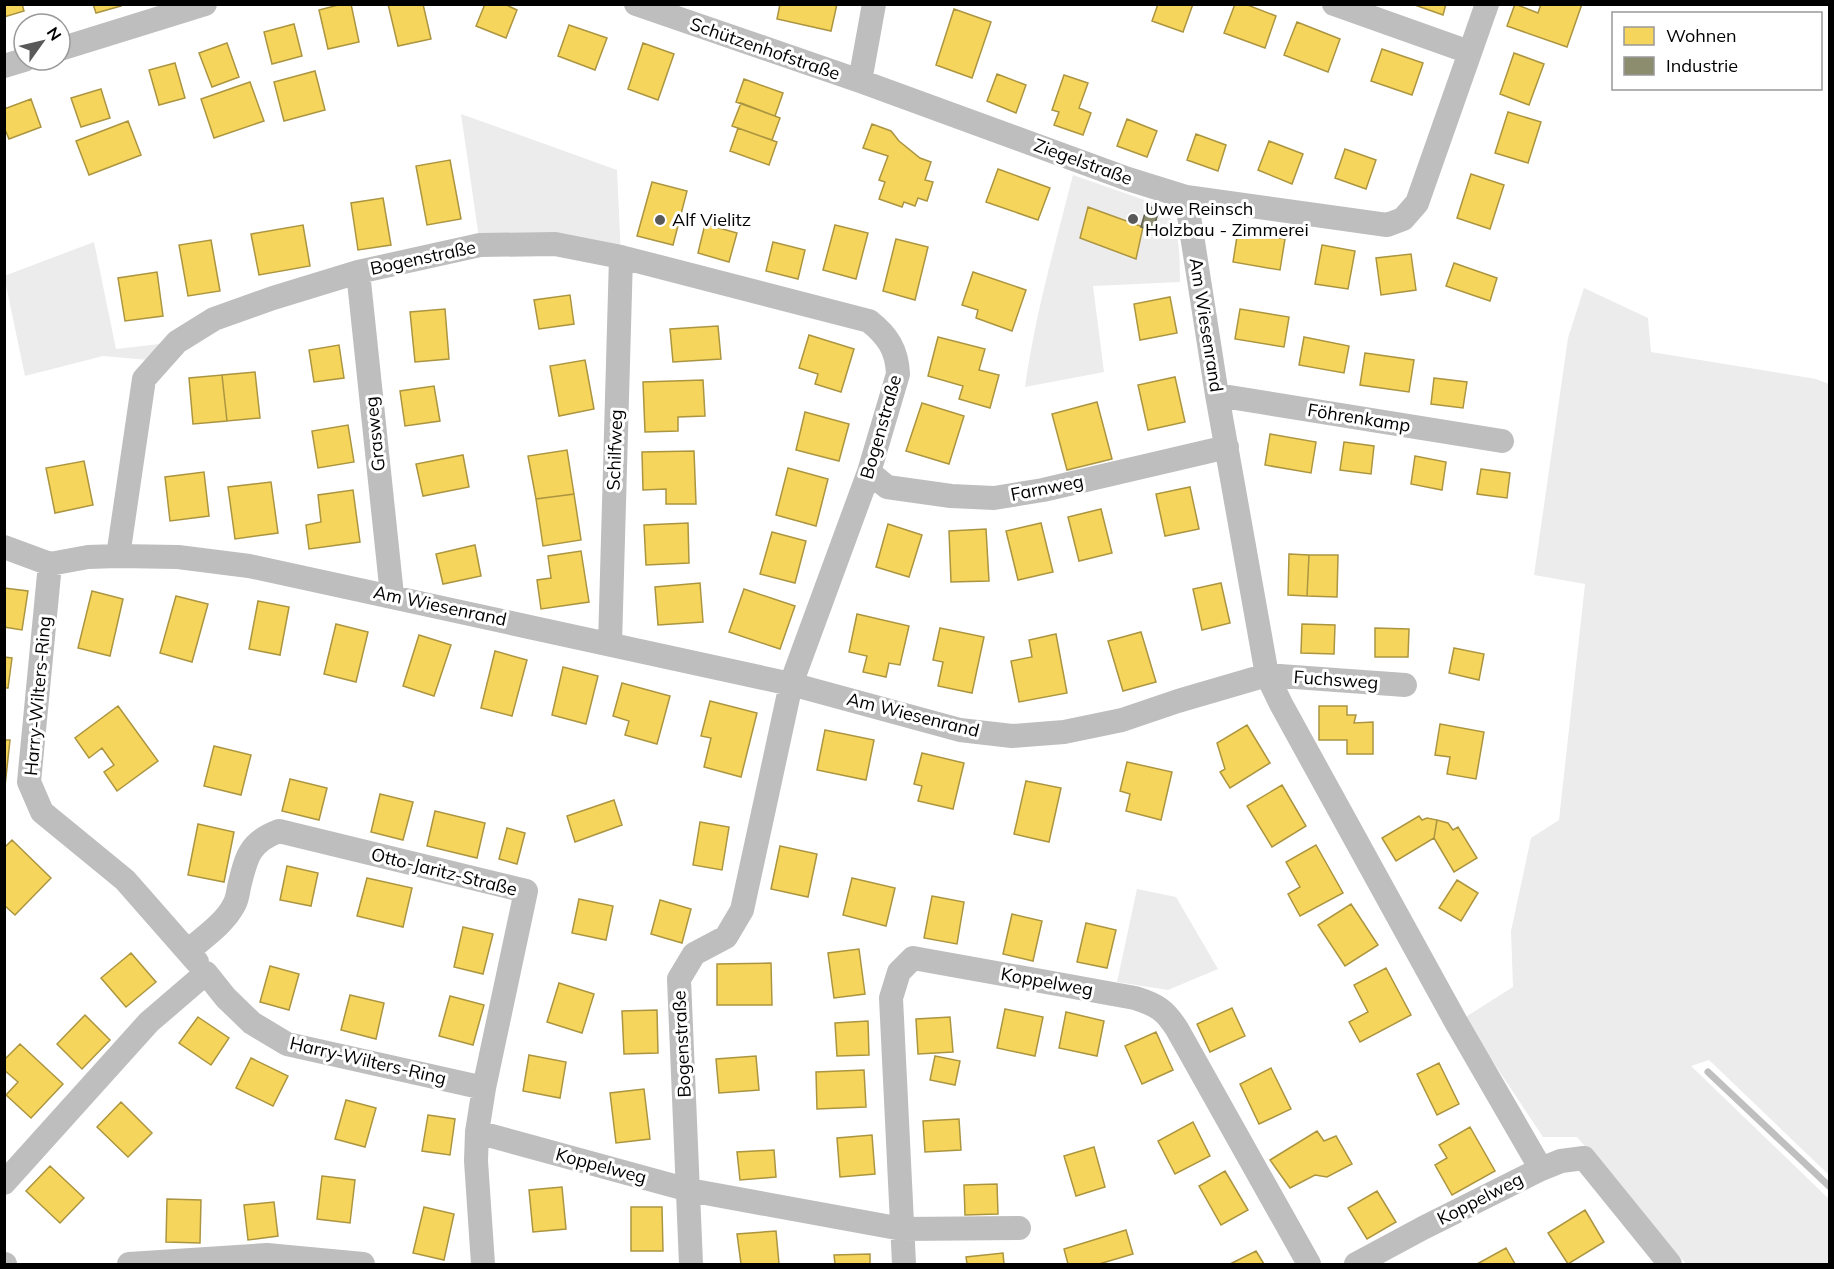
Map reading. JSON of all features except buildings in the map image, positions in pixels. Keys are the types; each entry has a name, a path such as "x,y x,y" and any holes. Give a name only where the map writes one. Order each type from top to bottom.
{"street":[{"name":"Schützenhofstraße","path":"636,4 860,81"},
{"path":"860,81 874,4"},
{"path":"1334,4 1469,52"},
{"name":"Ziegelstraße","path":"860,81 1185,198 1387,225 1403,219 1417,203 1487,4"},
{"path":"72,45 196,6"},
{"name":"Am Wiesenrand","path":"118,556 178,557 249,566 791,684 960,730 1012,736 1064,732 1122,720 1267,675 1217,395 1185,198"},
{"name":"Bogenstraße","path":"118,556 144,379 177,342 214,318 358,272 480,245 555,244 621,257 869,321 884,333 897,360 898,374 869,472 791,684 742,910 726,937 694,954 679,979 691,1264"},
{"name":"Schilfweg","path":"610,644 621,257"},
{"name":"Grasweg","path":"358,272 392,596"},
{"name":"Föhrenkamp","path":"1217,395 1502,441"},
{"name":"Farnweg","path":"869,472 887,487 951,496 994,498 1043,490 1227,447"},
{"path":"4,547 50,564 88,557 118,556"},
{"name":"Harry-Wilters-Ring","path":"50,564 29,782 42,812 125,880 188,951 225,998 252,1023 287,1044 484,1088"},
{"name":"Fuchsweg","path":"1267,675 1405,685"},
{"name":"Koppelweg","path":"1267,675 1456,1022 1541,1169"},
{"name":"Otto-Jaritz-Straße","path":"188,951 225,919 235,904 244,866 253,846 265,836 279,831 526,891 484,1088 477,1132"},
{"name":"Koppelweg","path":"904,1264 891,998 899,972 913,958 1135,998 1155,1004 1169,1016 1177,1029 1309,1264"},
{"path":"4,1183 149,1022 206,973"},
{"path":"477,1132 476,1161 483,1264"},
{"name":"Koppelweg","path":"477,1132 689,1190 902,1229 1019,1228"},
{"name":"Koppelweg","path":"1356,1264 1541,1169 1561,1161 1584,1158 1670,1264"},
{"path":"129,1264 267,1255 363,1264"}],"shaded area":[{"path":"461,114 617,170 621,257 480,245"},
{"path":"1073,175 1156,204 1165,211 1171,219 1178,239 1180,282 1093,286 1104,372 1025,387 1040,307","holes":["1147,206 1159,210 1153,229 1141,226","1088,207 1143,227 1135,258 1080,238"]},
{"path":"94,242 116,349 177,342 160,361 103,356 25,376 4,276"},
{"path":"1584,288 1648,318 1651,352 1816,379 1829,384 1829,1175 1709,1060 1691,1066 1829,1199 1829,1264 1686,1264 1577,1137 1543,1137 1464,1018 1513,987 1511,931 1531,838 1559,820 1585,584 1534,575 1568,338"},
{"path":"1137,889 1176,897 1218,969 1168,990 1117,982"}],"waterway":[{"path":"1708,1072 1830,1187"}],"place":[{"name":"Uwe Reinsch Holzbau - Zimmerei","path":"1133,219"},
{"name":"Alf Vielitz","path":"660,220"}]}
